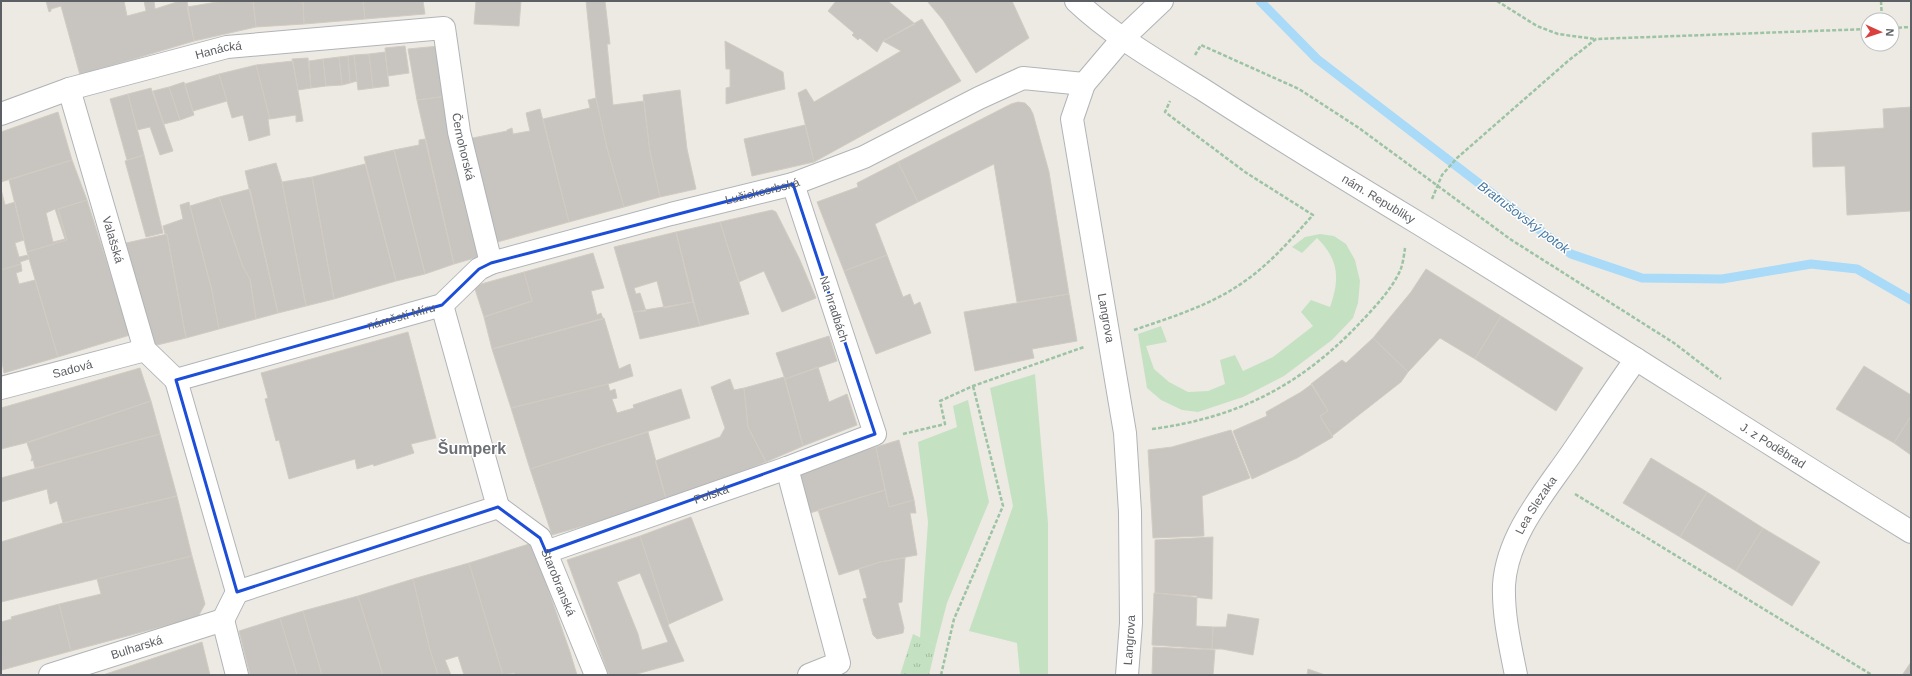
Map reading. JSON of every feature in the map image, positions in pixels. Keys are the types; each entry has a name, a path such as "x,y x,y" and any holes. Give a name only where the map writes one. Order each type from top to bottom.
{"street":[{"path":"1076,1 1090,14 1123,38"},
{"name":"Langrova","path":"1126,675 1131,623 1130,512 1125,432 1072,119 1084,84 1123,38 1162,1"},
{"name":"Hanácká","path":"1,114 69,89 227,47 444,28"},
{"name":"Černohorská","path":"444,28 460,132 491,263"},
{"name":"nám. Republiky","path":"1123,38 1305,156 1636,358"},
{"name":"Lužickosrbská","path":"442,305 479,268 491,263 671,214 793,184 864,157 979,98 1023,78 1084,84"},
{"name":"Valašská","path":"69,89 145,350 176,380"},
{"name":"Na hradbách","path":"793,184 874,434"},
{"name":"náměstí Míru","path":"176,380 442,305 498,507"},
{"name":"Sadová","path":"1,388 145,350"},
{"name":"J. z Poděbrad","path":"1636,358 1758,438 1911,532"},
{"name":"Lea Slezaka","path":"1516,675 1507,632 1504,584 1508,562 1516,541 1542,496 1636,358"},
{"path":"176,380 237,592"},
{"name":"Polská","path":"546,552 787,468 874,434"},
{"path":"787,468 839,664 809,675"},
{"path":"237,675 222,620 237,592 498,507"},
{"name":"Starobranská","path":"498,507 540,538 596,675"},
{"name":"Bulharská","path":"50,675 222,620"}],"path":[{"path":"1497,1 1537,26 1558,34 1596,39 1860,29"},
{"path":"1882,1 1882,12"},
{"path":"1900,28 1911,27"},
{"path":"1442,175 1457,158 1568,61 1596,39"},
{"path":"903,435 945,424 940,401 973,386 1204,305 1245,281 1277,255 1313,215 1245,172 1165,112 1182,77 1201,45 1299,89 1359,128 1510,239 1674,343 1722,379"},
{"path":"1125,432 1164,427 1212,418 1281,388 1311,368 1340,343 1375,308 1400,271 1406,246 1418,224"},
{"path":"941,675 954,619 1003,506 973,386"},
{"path":"1570,491 1872,675"}],"highlighted area":[{"path":"793,184 875,434 546,552 540,538 498,507 237,592 176,380 442,305 479,269 491,263"}],"green space":[{"path":"1320,234 1334,236 1346,244 1355,260 1360,281 1358,303 1353,318 1332,340 1284,376 1243,397 1198,412 1182,410 1161,400 1147,388 1138,334 1161,326 1167,342 1146,346 1154,369 1169,382 1188,392 1208,391 1225,384 1220,360 1235,355 1243,371 1273,357 1313,326 1301,312 1311,300 1330,307 1335,287 1336,270 1330,254 1317,238 1302,253 1292,247 1305,237"},
{"path":"1035,374 1048,523 1048,675 1020,675 1017,643 969,631 1013,506 990,388"},
{"path":"968,400 989,502 947,603 936,645 920,638 928,522 918,442 957,427 953,406"},
{"path":"913,634 936,645 929,675 900,675"}],"building":[{"path":"46,1 124,1 127,16 146,11 144,1 154,1 155,9 180,1 187,1 194,41 80,75 61,6 51,9 49,12"},
{"path":"223,1 253,1 256,27 194,41 187,7"},
{"path":"253,1 303,1 304,24 256,27"},
{"path":"303,1 363,1 365,19 304,24"},
{"path":"363,1 423,1 425,14 365,19"},
{"path":"476,1 521,1 519,26 474,24"},
{"path":"586,1 605,1 610,44 607,44 613,105 644,101 650,152 660,197 624,207 607,148 596,98"},
{"path":"836,1 888,1 915,24 883,41 877,52 860,38 858,40 852,35 854,33 828,11"},
{"path":"927,1 1012,1 1029,38 976,73 943,20"},
{"path":"922,19 961,81 814,162 798,93 806,89 814,102 901,51 883,41"},
{"path":"725,41 783,72 785,89 726,104 726,88 730,87 730,69 726,69"},
{"path":"405,46 409,73 388,76 385,48"},
{"path":"439,46 448,96 417,100 408,49"},
{"path":"385,52 389,86 373,88 369,54"},
{"path":"369,54 373,88 358,90 354,55"},
{"path":"354,55 357,81 350,83 348,56"},
{"path":"348,56 350,83 342,85 339,57"},
{"path":"339,57 342,85 326,86 323,59"},
{"path":"308,58 311,88 298,90 292,59"},
{"path":"323,59 326,86 311,88 309,61"},
{"path":"293,61 303,121 296,122 296,115 270,119 256,65"},
{"path":"256,65 270,119 268,119 270,135 249,141 243,115 232,118 219,74"},
{"path":"219,74 227,101 193,111 185,84"},
{"path":"184,82 194,115 180,120 169,87"},
{"path":"169,87 180,120 164,124 153,91"},
{"path":"151,88 173,151 160,155 150,127 137,130 128,94"},
{"path":"680,90 687,149 696,189 660,197 650,152 643,95"},
{"path":"128,94 144,155 127,160 110,99"},
{"path":"448,96 485,255 454,264 417,100"},
{"path":"596,98 607,148 624,207 569,222 543,119 590,108 588,100"},
{"path":"1018,102 1025,103 1033,114 1049,172 1069,294 1017,302 994,164 918,202 898,162 1011,104"},
{"path":"1911,107 1911,211 1847,215 1845,166 1813,167 1812,133 1884,128 1883,109"},
{"path":"540,109 569,222 494,243 468,139 507,131 512,128 513,134 530,131 526,113"},
{"path":"58,112 72,160 1,182 1,132"},
{"path":"805,125 814,162 752,176 744,139"},
{"path":"425,139 454,264 425,274 394,150 419,145 419,140"},
{"path":"394,150 425,274 396,281 364,157"},
{"path":"144,155 163,233 146,237 125,161"},
{"path":"72,160 87,200 58,209 67,240 27,252 9,180","holes":["55,209 65,239 53,242 46,213"]},
{"path":"898,162 918,202 875,224 887,255 844,271 817,202 858,187 857,183"},
{"path":"276,163 282,182 306,306 278,313 245,171"},
{"path":"365,164 396,281 334,299 312,177"},
{"path":"312,177 334,299 306,306 282,182"},
{"path":"1,189 5,205 15,202 24,240 15,243 19,257 28,255 29,259 20,262 21,264 1,270"},
{"path":"250,189 278,313 256,319 250,279 243,267 219,197"},
{"path":"219,197 243,267 250,279 256,319 219,329 212,291 190,206"},
{"path":"87,200 130,335 58,357 27,252 67,240 58,209"},
{"path":"189,202 212,291 219,329 186,338 167,234 165,234 163,226 183,219 180,205"},
{"path":"772,210 776,212 799,258 816,298 782,312 764,271 739,282 720,222"},
{"path":"720,222 749,314 700,326 676,232"},
{"path":"676,232 693,302 664,308 657,281 634,288 636,294 640,293 646,311 633,312 614,247"},
{"path":"167,234 186,338 153,346 126,243"},
{"path":"593,253 604,288 591,291 597,315 601,313 603,319 492,349 484,317 532,301 524,272"},
{"path":"887,255 903,297 910,294 914,305 920,302 931,333 876,354 844,271"},
{"path":"21,264 22,271 16,273 19,284 35,280 58,357 4,373 1,357 1,270"},
{"path":"1426,269 1501,316 1475,359 1440,338 1408,372 1373,338 1411,292"},
{"path":"524,272 532,301 484,317 474,286"},
{"path":"1069,294 1077,341 1032,349 1034,358 975,371 964,312"},
{"path":"693,302 700,326 640,339 633,312"},
{"path":"1501,316 1583,368 1556,411 1475,359"},
{"path":"604,318 619,369 630,364 633,376 608,384 511,408 492,349"},
{"path":"408,332 436,438 411,444 414,453 374,466 373,464 357,469 355,459 289,479 279,440 276,441 265,399 268,398 261,373"},
{"path":"829,336 837,361 785,379 776,353"},
{"path":"1373,338 1408,372 1401,382 1332,436 1320,416 1328,411 1311,384 1342,360 1346,363"},
{"path":"1864,366 1911,395 1911,416 1894,443 1836,409"},
{"path":"818,367 829,402 847,394 857,425 803,446 785,379"},
{"path":"140,368 151,401 25,443 1,449 1,408"},
{"path":"784,377 803,446 766,462 748,427 744,388"},
{"path":"730,379 734,390 744,388 748,427 766,462 667,502 655,461 720,437 725,428 711,387"},
{"path":"608,384 610,391 615,389 617,398 612,399 617,413 634,408 633,405 681,389 690,418 530,469 511,408"},
{"path":"1312,384 1328,411 1320,416 1333,437 1297,458 1252,479 1233,431 1267,416 1266,412"},
{"path":"151,401 160,434 35,468 33,460 31,461 32,457 27,443"},
{"path":"1911,416 1911,455 1894,443"},
{"path":"1231,430 1250,478 1202,496 1204,536 1153,538 1148,450 1172,447"},
{"path":"648,432 667,502 552,535 530,469"},
{"path":"160,434 177,496 63,523 57,501 50,504 47,489 1,502 1,478"},
{"path":"899,440 914,500 889,507 876,447"},
{"path":"876,447 885,490 810,513 798,470"},
{"path":"1651,458 1707,492 1680,537 1623,503"},
{"path":"885,490 889,507 914,500 916,513 910,513 917,555 880,562 839,575 818,510"},
{"path":"1707,492 1763,528 1736,571 1680,537"},
{"path":"177,496 192,556 1,602 1,542 63,523"},
{"path":"691,517 723,600 669,624 640,536"},
{"path":"1763,528 1820,562 1792,606 1736,571"},
{"path":"640,536 669,624 668,625 684,661 633,675 609,675 567,560","holes":["640,573 668,642 642,650 638,634 617,582"]},
{"path":"1213,537 1212,599 1155,593 1155,540"},
{"path":"532,543 577,675 515,675 514,673 503,675 469,563"},
{"path":"192,556 205,604 198,617 71,651 59,604 101,594 97,579"},
{"path":"905,558 902,602 898,603 904,628 903,633 877,639 873,635 863,599 867,598 859,569 880,562"},
{"path":"469,563 503,675 464,675 458,656 445,660 451,675 438,675 430,650 413,579"},
{"path":"413,579 430,650 438,675 383,675 358,596"},
{"path":"1154,593 1197,596 1196,626 1213,627 1212,649 1152,645"},
{"path":"358,596 383,675 322,675 303,611"},
{"path":"59,604 71,651 2,670 1,622 12,619 11,617"},
{"path":"303,611 322,675 297,675 280,618"},
{"path":"1228,614 1259,619 1253,655 1222,649 1212,649 1213,627 1226,627"},
{"path":"280,618 297,675 250,675 239,631"},
{"path":"202,642 210,675 103,675"},
{"path":"1153,647 1215,650 1213,675 1152,675"},
{"path":"1911,662 1911,675 1903,674"},
{"path":"1308,669 1325,675 1307,675"}],"waterway":[{"name":"Bratrušovský potok","path":"1260,1 1317,59 1571,254 1642,278 1722,279 1811,264 1857,269 1911,300"}],"district":[{"name":"Šumperk","path":"472,448"}]}
